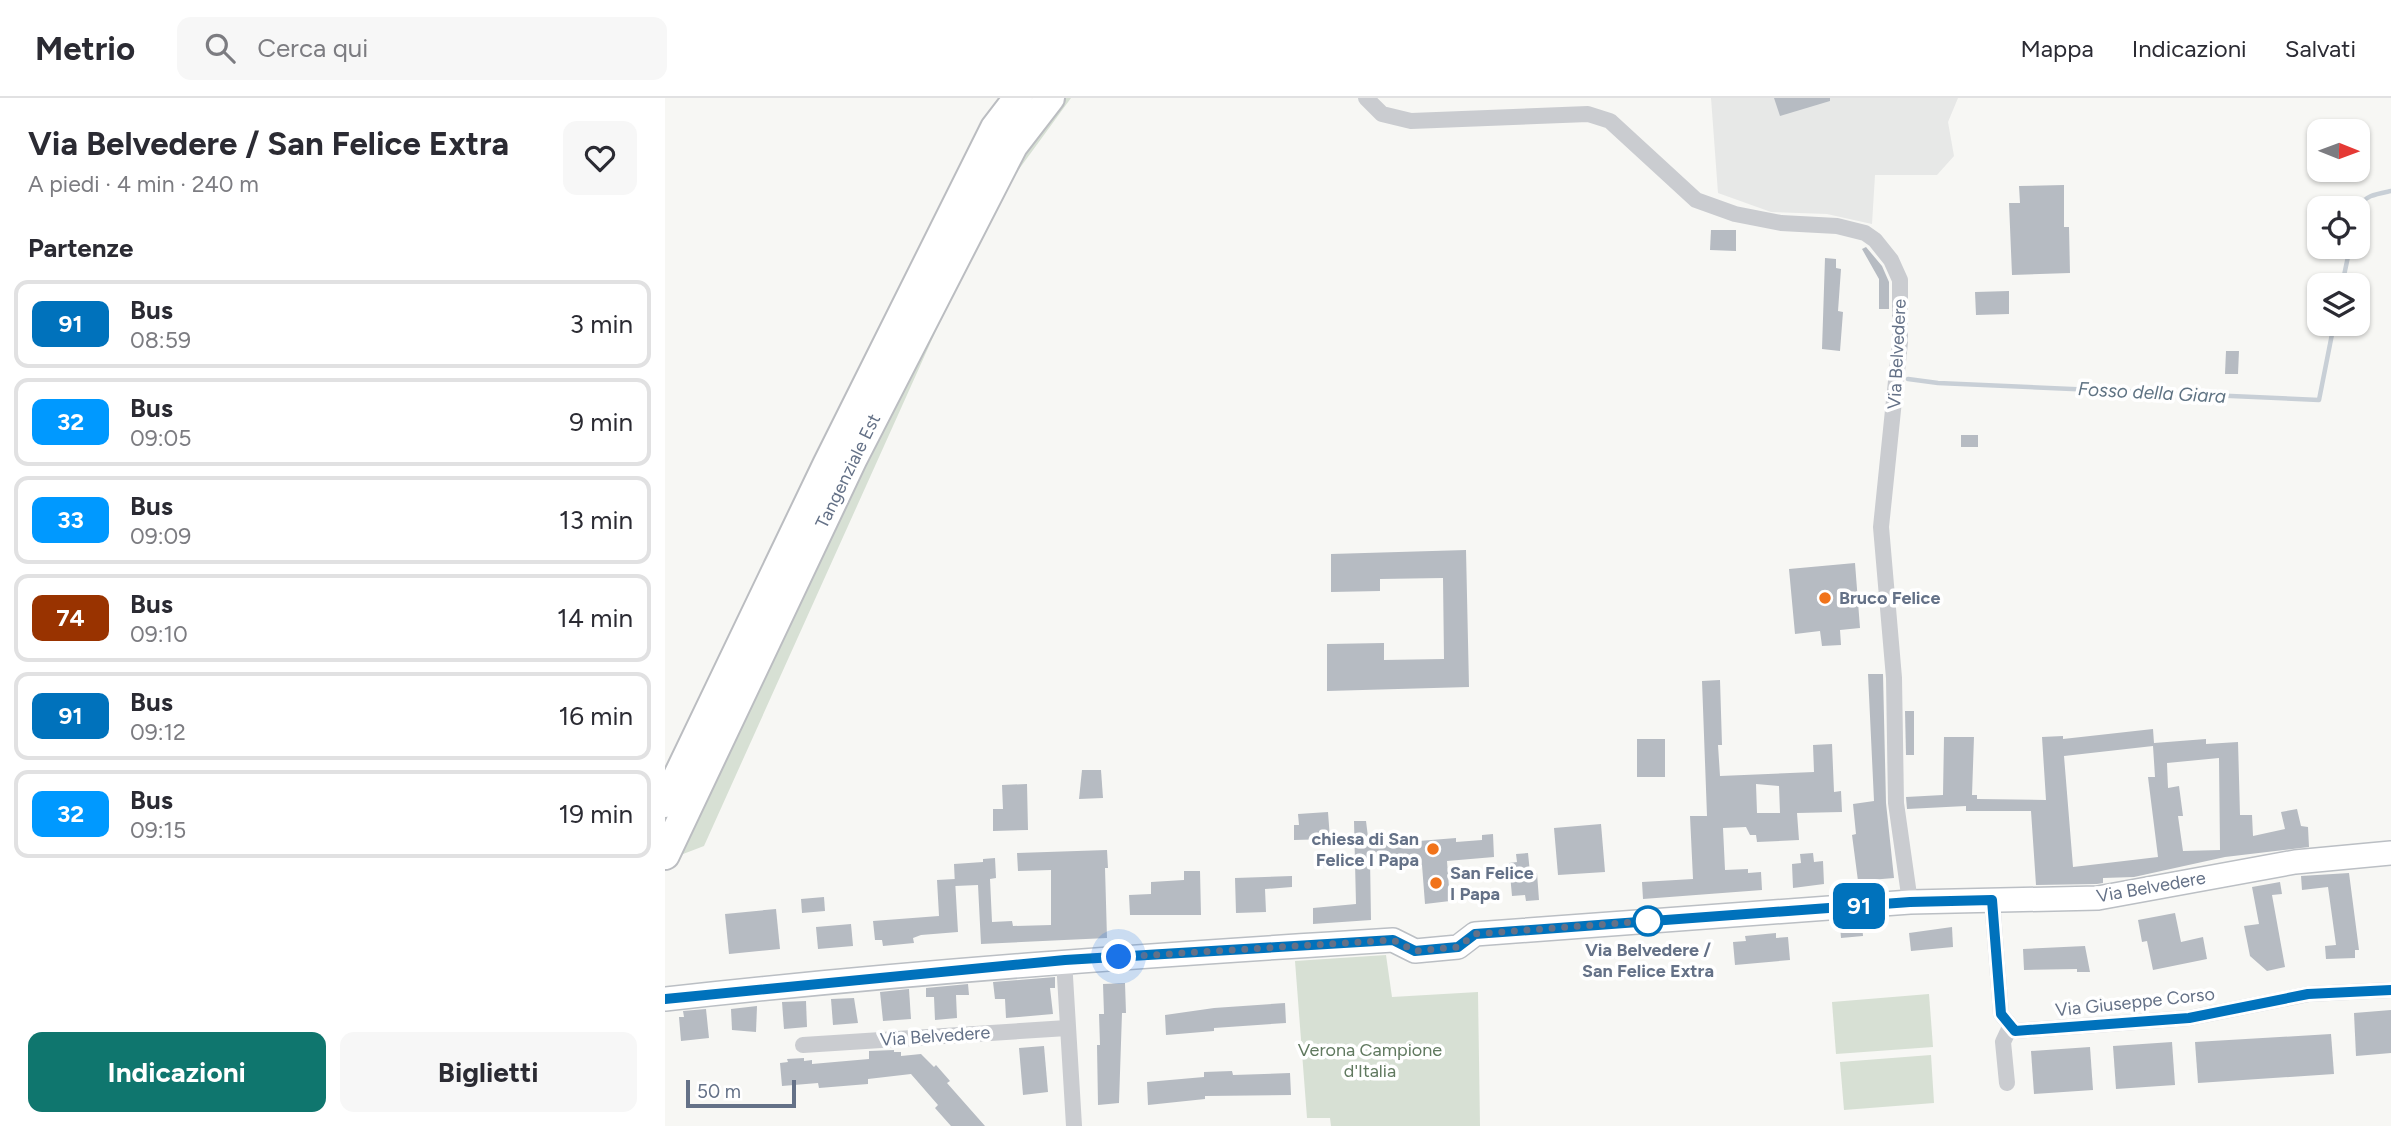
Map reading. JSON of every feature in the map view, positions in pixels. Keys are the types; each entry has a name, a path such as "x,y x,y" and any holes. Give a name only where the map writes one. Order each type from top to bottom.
{"highway":[{"name":"Tangenziale Est","path":"665,803 827,465 995,128 1018,98"},
{"name":"Tangenziale Est","path":"665,855 865,435 1013,146 1050,98"}],"street":[{"name":"Via Belvedere","path":"1366,98 1382,114 1412,121 1588,114 1610,121 1696,200 1735,214 1781,223 1849,228 1875,240 1891,260 1900,280 1900,342 1883,485 1882,556 1894,678 1896,803 1910,902"},
{"name":"Via Belvedere","path":"665,999 1065,960 1393,940 1415,951 1458,947 1475,934 1910,902 2098,898 2295,862 2391,853"},
{"path":"1992,900 2001,1014 2010,1027 2003,1042 2007,1083"},
{"path":"1065,960 1073,1126"},
{"name":"Via Giuseppe Corso","path":"2010,1027 2024,1033 2189,1018 2308,994 2391,990"},
{"name":"Via Belvedere","path":"803,1045 1067,1028"}],"shaded area":[{"path":"1711,98 1958,98 1948,122 1954,156 1937,175 1875,175 1872,224 1827,214 1771,212 1718,193"}],"green space":[{"path":"1048,98 1071,98 992,206 704,846 670,859 809,544"},
{"name":"Verona Campione d'Italia","path":"1386,955 1392,997 1478,992 1480,1126 1331,1126 1330,1118 1307,1118 1295,961"},
{"path":"1929,994 1933,1047 1836,1054 1832,1002"},
{"path":"1931,1055 1934,1103 1844,1110 1840,1062"}],"building":[{"path":"1774,98 1830,98 1830,101 1780,116"},
{"path":"2064,185 2064,227 2069,227 2070,273 2012,275 2009,203 2020,203 2019,186"},
{"path":"1711,230 1736,230 1736,251 1710,250"},
{"path":"1866,247 1882,266 1889,282 1889,309 1879,309 1879,279 1862,249"},
{"path":"1825,258 1836,259 1836,268 1841,269 1838,311 1843,312 1840,351 1822,349"},
{"path":"2009,291 2009,314 1976,315 1975,292"},
{"path":"2226,351 2239,351 2238,374 2225,374"},
{"path":"1961,435 1978,435 1978,447 1961,447"},
{"path":"1466,550 1469,687 1327,691 1327,644 1384,643 1384,660 1444,659 1443,578 1380,579 1380,591 1331,592 1331,554"},
{"name":"Bruco Felice","path":"1855,563 1860,628 1840,630 1841,645 1822,646 1820,631 1795,634 1789,569"},
{"path":"1868,674 1883,674 1886,803 1894,878 1858,881 1852,835 1856,834 1853,804 1874,801"},
{"path":"1720,680 1720,776 1814,772 1813,745 1832,744 1834,792 1841,791 1842,812 1797,813 1799,840 1757,842 1756,835 1750,835 1746,827 1723,828 1725,870 1748,869 1748,873 1761,872 1762,890 1643,899 1642,882 1693,879 1690,816 1707,816 1702,681","holes":["1756,784 1779,786 1780,813 1757,813"]},
{"path":"1905,711 1914,711 1914,755 1906,755"},
{"path":"2153,729 2154,743 2206,739 2206,744 2238,742 2240,815 2252,815 2253,836 2285,829 2281,812 2297,809 2301,826 2308,827 2309,847 2225,857 2134,877 2103,878 2103,883 2097,884 2036,885 2031,811 1966,811 1966,806 1907,809 1906,797 1943,795 1944,737 1974,737 1972,795 1977,795 1977,799 2046,800 2042,737 2063,736 2063,739","holes":["2153,746 2155,777 2148,777 2158,857 2073,867 2064,756","2219,758 2220,850 2183,851 2178,816 2183,816 2179,786 2168,788 2167,763"]},
{"path":"1637,739 1665,739 1665,777 1637,777"},
{"path":"1082,770 1101,770 1103,798 1079,799"},
{"path":"1027,784 1028,830 993,831 993,809 1003,809 1002,785"},
{"path":"1328,812 1330,839 1294,840 1294,825 1299,825 1298,814"},
{"path":"1354,821 1366,821 1369,845 1456,838 1456,842 1482,840 1482,835 1493,834 1494,857 1447,861 1450,901 1425,904 1422,865 1396,867 1395,857 1370,859 1371,920 1313,924 1313,908 1356,904"},
{"path":"1601,824 1605,872 1558,875 1554,828"},
{"path":"1107,850 1107,938 981,944 978,885 955,886 954,864 983,862 983,859 995,858 996,878 990,879 992,922 1012,921 1013,926 1051,925 1051,870 1018,871 1017,853"},
{"path":"1528,853 1530,873 1537,873 1539,900 1526,901 1525,895 1512,896 1509,863 1517,862 1516,854"},
{"path":"1813,853 1814,862 1823,861 1824,884 1793,888 1792,864 1801,863 1800,854"},
{"path":"1184,871 1200,871 1201,915 1130,915 1129,895 1151,894 1151,882 1184,880"},
{"path":"2349,873 2359,950 2355,950 2355,958 2326,959 2325,946 2336,945 2328,887 2302,890 2301,876"},
{"path":"1292,876 1292,887 1265,889 1266,912 1236,913 1235,878"},
{"path":"955,879 958,932 921,935 913,938 914,943 883,946 882,940 875,940 873,921 939,916 937,880"},
{"path":"2280,882 2282,894 2272,895 2285,967 2267,971 2250,956 2244,926 2259,924 2252,887"},
{"path":"824,897 825,911 802,913 801,899"},
{"path":"776,909 780,949 729,954 725,914"},
{"path":"2175,913 2181,942 2203,937 2207,959 2153,970 2147,941 2142,942 2138,920"},
{"path":"851,924 853,946 818,949 816,927"},
{"path":"1862,925 1863,936 1841,938 1840,926"},
{"path":"1952,927 1953,947 1911,951 1909,933"},
{"path":"1776,933 1776,938 1788,937 1790,960 1735,965 1733,942 1746,941 1745,936"},
{"path":"2085,946 2090,972 2077,972 2077,969 2024,970 2023,949"},
{"path":"1055,977 1055,988 1050,988 1053,1014 1006,1018 1005,999 995,999 993,982"},
{"path":"1125,983 1126,1013 1122,1013 1119,1103 1098,1105 1097,1045 1100,1045 1099,1014 1104,1014 1103,984"},
{"path":"968,984 969,995 956,995 957,1018 935,1020 934,997 926,997 926,988"},
{"path":"909,989 911,1019 883,1021 880,992"},
{"path":"854,998 858,1023 833,1025 831,999"},
{"path":"806,1001 807,1027 784,1029 782,1002"},
{"path":"1285,1003 1286,1023 1214,1028 1214,1031 1166,1035 1165,1015"},
{"path":"757,1006 756,1032 732,1030 731,1009"},
{"path":"706,1009 709,1038 681,1041 679,1017 684,1017 683,1011"},
{"path":"2391,1010 2391,1053 2356,1056 2354,1013"},
{"path":"2331,1034 2334,1074 2198,1083 2195,1042"},
{"path":"2172,1042 2175,1085 2116,1089 2113,1046"},
{"path":"1044,1046 1048,1092 1023,1095 1019,1048"},
{"path":"2090,1047 2093,1090 2034,1094 2031,1051"},
{"path":"869,1051 901,1052 901,1056 921,1054 934,1067 936,1065 950,1081 947,1083 985,1126 951,1126 935,1108 938,1105 911,1074 868,1079 868,1084 819,1088 818,1083 782,1086 780,1063 788,1062 787,1059 804,1058 804,1061 812,1060 812,1064 869,1059"},
{"path":"1232,1071 1233,1075 1290,1073 1291,1095 1205,1096 1205,1099 1148,1105 1147,1082 1204,1077 1204,1072"}],"waterway":[{"name":"Fosso della Giara","path":"2370,197 2391,191"},
{"name":"Fosso della Giara","path":"2345,273 2347,259"},
{"name":"Fosso della Giara","path":"1908,379 1938,383 2319,400 2332,336"}],"bus line":[{"name":"91","path":"665,999 836,980 1065,960 1393,940 1415,951 1458,947 1475,934 1910,902 1992,900 2001,1014 2015,1031 2024,1033 2189,1018 2308,994 2391,990"}],"place":[{"name":"Bruco Felice","path":"1825,598"},
{"name":"chiesa di San Felice I Papa","path":"1433,849"},
{"name":"San Felice I Papa","path":"1436,883"},
{"name":"Via Belvedere / San Felice Extra","path":"1648,921"}],"route":[{"path":"1119,957 1393,940 1415,951 1458,947 1475,934 1648,921"}]}
